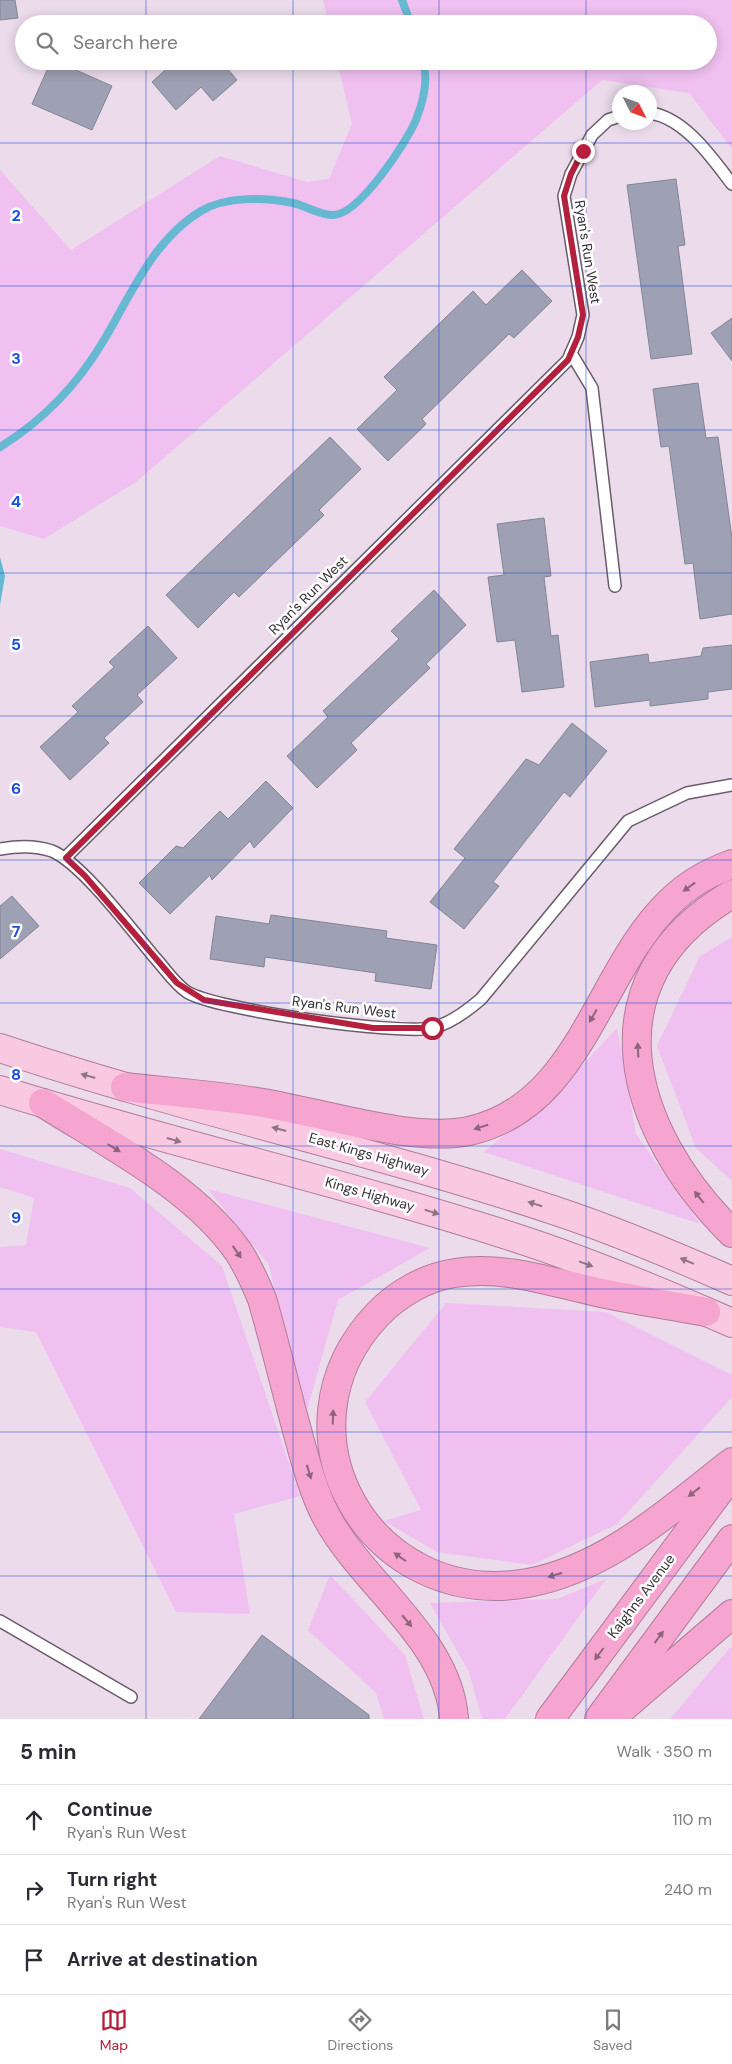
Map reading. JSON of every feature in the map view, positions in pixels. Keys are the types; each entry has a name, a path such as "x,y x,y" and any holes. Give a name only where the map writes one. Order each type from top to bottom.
{"highway":[{"path":"125,1087 256,1102 419,1132 469,1131 493,1123 515,1112 536,1097 555,1077 570,1057 635,944 671,900 693,883 732,864"},
{"path":"732,894 696,918 664,952 645,992 639,1016 638,1040 639,1068 644,1094 652,1120 664,1145 698,1196 732,1233"},
{"path":"43,1103 169,1185 198,1209 237,1250 262,1299 317,1497 340,1539 418,1634 430,1653 441,1672 449,1692 454,1719"},
{"path":"706,1312 597,1292 516,1273 475,1271 436,1277 418,1285 385,1307 358,1339 348,1357 334,1398 332,1418 336,1459 350,1500 375,1536 392,1551 432,1574 478,1584 501,1585 527,1583 554,1576 610,1552 640,1533 732,1462"},
{"name":"Kaighns Avenue","path":"550,1719 732,1474"},
{"path":"599,1719 732,1539"},
{"path":"610,1719 732,1614"}],"main road":[{"name":"East Kings Highway","path":"0,1048 125,1087 395,1161 553,1210 649,1245 732,1281"},
{"name":"Kings Highway","path":"0,1090 365,1192 518,1239 649,1288 732,1324"}],"lane":[{"path":"657,115 670,119 692,138 714,160 732,184"},
{"name":"Ryan's Run West","path":"66,858 568,360 578,337 583,315 564,196 571,174 592,135 612,119"},
{"path":"571,353 592,388 616,586"},
{"name":"Ryan's Run West","path":"0,849 17,846 35,847 52,851 66,858 85,876 177,983 204,1000 373,1028 432,1028 457,1017 481,1000 628,821 687,794 732,785"},
{"path":"0,1621 131,1696"}],"shaded area":[{"path":"323,0 732,0 732,149 689,93 657,88 657,85 635,85 602,80 136,482 44,539 0,526 0,170 71,250 220,156 307,182 329,179 352,124 339,70 717,70 717,15 327,15"},
{"path":"732,937 732,1181 696,1148 657,1046 700,956"},
{"path":"617,1028 636,1134 700,1224 484,1152 562,1087"},
{"path":"0,1149 130,1188 222,1266 300,1496 234,1514 250,1614 176,1612 36,1332 0,1327 0,1247 26,1245 34,1198 0,1187"},
{"path":"208,1189 430,1248 338,1300 304,1421 269,1265"},
{"path":"446,1303 606,1312 732,1375 732,1397 617,1524 532,1565 437,1552 384,1521 421,1510 365,1402"},
{"path":"330,1575 405,1655 424,1719 384,1719 376,1693 308,1630"},
{"path":"606,1579 505,1719 482,1719 469,1672 430,1603 557,1599"},
{"path":"732,1647 732,1719 670,1719 730,1648"}],"water":[{"path":"0,557 5,576 0,605"}],"building":[{"path":"0,0 15,0 18,15 15,15 15,18 0,20"},
{"path":"47,70 76,70 112,86 92,130 32,104"},
{"path":"165,70 229,70 237,80 213,101 201,87 176,110 152,82"},
{"path":"676,179 685,245 678,246 692,354 651,359 627,185"},
{"path":"522,270 552,301 514,338 509,334 422,419 426,424 388,461 357,429 397,390 384,377 473,291 486,305"},
{"path":"732,318 732,361 711,333"},
{"path":"698,383 706,438 718,437 732,538 732,614 700,619 693,563 685,564 669,446 661,447 653,389"},
{"path":"330,437 361,469 319,510 324,515 239,597 234,592 198,628 166,595"},
{"path":"544,518 551,576 544,577 551,636 558,635 564,687 522,692 515,640 497,642 488,577 504,575 497,524"},
{"path":"434,590 466,625 426,664 430,668 351,743 357,750 317,788 287,756 328,717 323,711 399,639 391,631"},
{"path":"148,626 177,658 137,695 143,702 104,738 109,743 70,780 40,747 78,712 72,706 114,667 109,662"},
{"path":"732,645 732,689 708,692 708,699 650,706 650,700 595,707 590,662 648,654 649,663 701,656 703,648"},
{"path":"572,723 607,751 570,797 564,792 493,882 499,886 464,929 430,902 465,858 454,849 526,759 539,765"},
{"path":"266,781 293,808 254,848 250,841 212,880 210,875 170,914 139,883 176,846 183,848 220,811 228,819"},
{"path":"12,896 39,926 0,959 0,906"},
{"path":"271,915 387,931 386,938 437,945 431,989 375,981 376,973 265,957 264,967 210,959 216,916 269,924"},
{"path":"262,1635 369,1715 369,1719 199,1719"}],"waterway":[{"path":"402,0 408,15"},
{"path":"0,447 45,413 71,386 94,356 134,286 157,252 184,223 201,211 211,206 234,200 259,199 293,203 323,214 333,215 344,212 356,203 381,176 411,131 421,106 425,70"}],"route":[{"path":"432,1028 373,1028 204,1000 187,992 177,983 85,876 66,858 568,360 578,337 583,315 564,196 571,174 583,151"}]}
